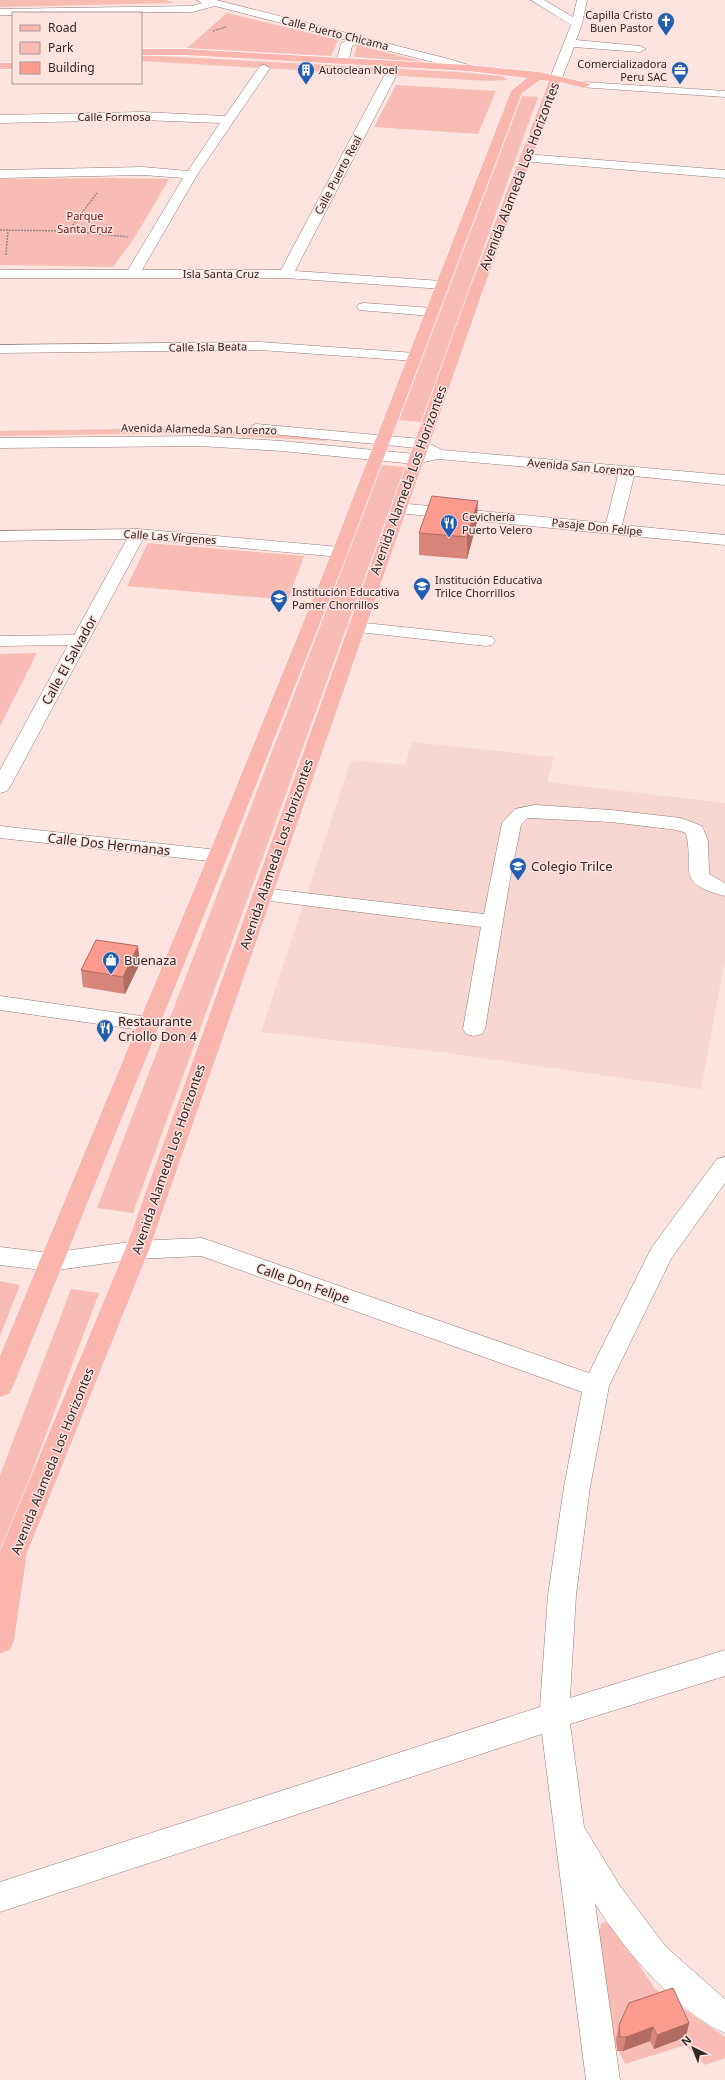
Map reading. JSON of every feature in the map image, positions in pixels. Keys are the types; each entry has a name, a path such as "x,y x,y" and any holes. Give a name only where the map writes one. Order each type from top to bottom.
{"main road":[{"path":"142,52 174,52 343,60 468,68 584,85"},
{"path":"0,55 12,55"},
{"path":"142,63 177,63 295,70"},
{"path":"0,66 12,66"},
{"path":"374,75 394,76"},
{"name":"Avenida Alameda Los Horizontes","path":"0,1641 13,1553 137,1250 398,508 425,452 525,158 540,79"},
{"name":"Avenida Alameda Los Horizontes","path":"0,1387 50,1262 218,856 340,552 517,92 540,79"}],"street":[{"name":"Calle Puerto Chicama","path":"202,0 357,38 468,68"},
{"path":"536,0 577,24"},
{"name":"Avenida Alameda Los Horizontes","path":"540,79 570,43 577,24 582,0"},
{"path":"0,12 192,9 215,3"},
{"path":"343,60 347,44 357,38"},
{"path":"570,43 640,49"},
{"path":"133,274 191,175 264,68"},
{"name":"Calle Puerto Real","path":"286,274 394,76"},
{"path":"584,85 725,94"},
{"name":"Calle Formosa","path":"0,119 142,116 229,120"},
{"path":"525,158 725,174"},
{"path":"0,174 143,171 191,175"},
{"name":"Isla Santa Cruz","path":"0,274 286,274 442,285"},
{"path":"364,307 432,312"},
{"name":"Calle Isla Beata","path":"0,349 260,346 415,357"},
{"name":"Avenida Alameda San Lorenzo","path":"48,428 207,427"},
{"name":"Avenida Alameda San Lorenzo","path":"238,428 286,430 380,448"},
{"name":"Avenida Alameda San Lorenzo","path":"0,443 200,441 282,446 380,448 425,452"},
{"name":"Avenida San Lorenzo","path":"425,452 725,480"},
{"path":"613,528 627,471"},
{"name":"Pasaje Don Felipe","path":"398,508 725,540"},
{"name":"Calle Las Vírgenes","path":"0,536 138,534 340,552"},
{"name":"Calle El Salvador","path":"0,787 138,534"},
{"path":"356,627 486,641"},
{"path":"0,641 80,640"},
{"path":"474,1029 491,922 512,823 522,813 535,811 611,816 681,824 695,830 699,840 698,873 705,883 725,890"},
{"name":"Calle Dos Hermanas","path":"0,832 218,856"},
{"path":"262,894 491,922"},
{"path":"0,1003 148,1024"},
{"path":"603,2080 554,1716 562,1595 577,1487 596,1386 661,1254 725,1165"},
{"name":"Calle Don Felipe","path":"0,1256 50,1262 137,1250 202,1247 596,1386"},
{"path":"0,1897 554,1716 725,1663"},
{"path":"569,1830 609,1897 655,1958 714,2011 725,2018"}],"path":[{"path":"68,231 100,189"},
{"path":"0,230 68,231 154,238"}],"shaded area":[{"name":"Colegio Trilce","path":"412,742 554,757 547,782 725,803 725,959 701,1089 433,1051 261,1032 351,760 405,765"}],"green space":[{"path":"0,0 165,0 176,3 0,7"},
{"path":"227,13 338,40 331,56 187,48"},
{"path":"357,45 424,62 354,57"},
{"path":"142,55 457,72 502,76 507,80 488,81 142,61"},
{"path":"396,85 496,91 478,134 374,127"},
{"path":"522,96 538,97 421,422 399,420"},
{"name":"Parque Santa Cruz","path":"0,179 169,179 135,237 113,267 0,265"},
{"path":"186,428 329,437 326,441 187,433 0,436 0,431"},
{"path":"382,465 405,467 133,1213 97,1208"},
{"path":"148,543 304,556 288,600 127,586"},
{"path":"37,653 0,726 0,654"},
{"path":"0,1281 20,1285 0,1336"},
{"path":"71,1289 99,1293 2,1552 0,1569 0,1475"},
{"path":"604,1922 614,1927 655,1989 725,2037 725,2058 705,2065 685,2045 625,2064 613,2039 598,1932 601,1924"}],"building":[{"path":"432,496 478,501 467,537 419,533"},
{"path":"96,940 138,946 123,977 81,970"},
{"path":"673,1988 689,2023 657,2035 653,2027 626,2037 620,2037 619,2025 629,2003"}],"place":[{"name":"Capilla Cristo Buen Pastor","path":"666,36"},
{"name":"Autoclean Noel","path":"306,85"},
{"name":"Comercializadora Peru SAC","path":"680,85"},
{"name":"Cevichería Puerto Velero","path":"449,538"},
{"name":"Institución Educativa Trilce Chorrillos","path":"422,601"},
{"name":"Institución Educativa Pamer Chorrillos","path":"279,613"},
{"name":"Colegio Trilce","path":"518,881"},
{"name":"Buenaza","path":"111,975"},
{"name":"Restaurante Criollo Don 4","path":"105,1043"}]}
